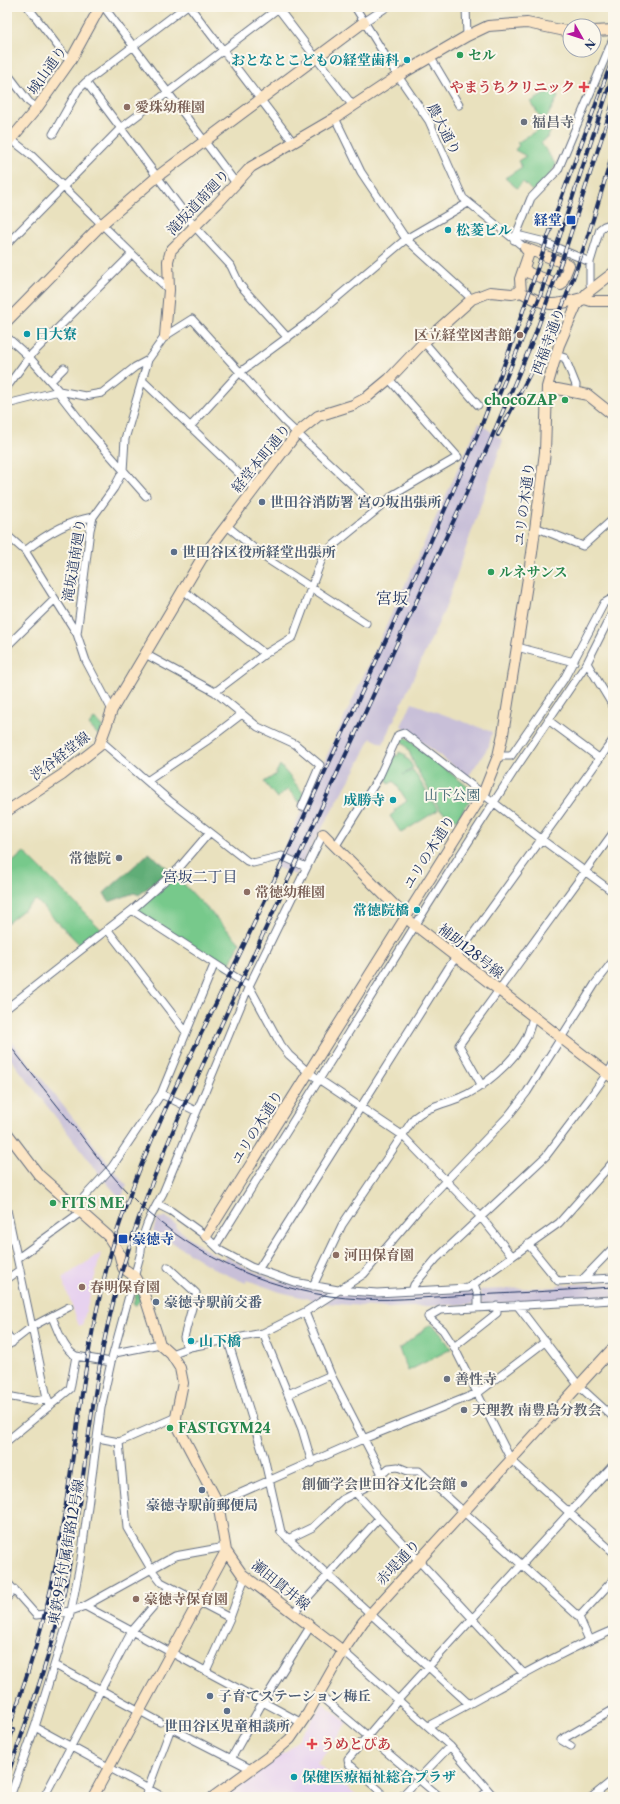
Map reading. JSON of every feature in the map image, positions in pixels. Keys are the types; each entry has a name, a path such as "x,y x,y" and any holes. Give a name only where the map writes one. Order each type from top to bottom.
{"street":[{"path":"28,7 71,60"},
{"name":"城山通り","path":"8,140 37,108 71,60 100,7"},
{"path":"104,7 235,182"},
{"path":"54,134 78,90 86,82 185,7"},
{"path":"190,7 293,142"},
{"path":"7,244 121,128 279,7 353,106"},
{"name":"農大通り","path":"356,7 398,76 429,121 463,198 525,248"},
{"path":"7,321 102,224 158,176 316,57 387,7"},
{"path":"466,7 467,36"},
{"name":"滝坂道南廻り","path":"112,710 86,661 78,634 90,530 93,517 114,488 123,471 125,439 148,360 164,336 169,290 168,261 171,250 195,227 235,182 251,167 335,118 398,76 432,58 467,36 494,25 527,23 562,30"},
{"path":"602,31 613,30"},
{"path":"514,240 531,198 558,170 613,39"},
{"path":"432,58 460,105"},
{"path":"7,72 29,102 37,108"},
{"path":"86,82 195,227 231,266 240,285 288,338"},
{"path":"335,118 361,172 406,239 472,299"},
{"path":"8,140 32,155 169,290"},
{"path":"190,427 239,373 288,338 406,239 468,203"},
{"path":"590,284 590,262 600,229 613,223"},
{"path":"521,236 541,241 590,262"},
{"path":"524,268 529,273 561,285 569,265 525,248"},
{"path":"521,292 520,279 529,253 525,248"},
{"path":"7,387 30,358 132,254"},
{"path":"582,298 613,273"},
{"name":"経堂本町通り","path":"112,710 147,654 202,558 297,433 318,416 366,398 389,378 424,342 472,299 490,292 512,294 521,292"},
{"name":"西福寺通り","path":"521,292 539,303 557,305 582,298"},
{"path":"582,298 591,301 613,301"},
{"name":"西福寺通り","path":"582,298 570,318 556,355 547,387 588,395 613,414"},
{"path":"164,336 192,319 239,373 297,433 378,509"},
{"path":"7,337 30,358 51,381 123,471 146,496"},
{"path":"424,342 478,405"},
{"path":"556,355 564,358 576,385 576,392"},
{"path":"7,404 59,392 85,396 102,393 135,367 148,360"},
{"path":"51,381 64,368"},
{"path":"215,692 265,654 293,637 324,554 393,495 458,457 389,378"},
{"path":"143,381 254,488"},
{"name":"ユリの木通り","path":"206,1236 483,794 498,756 535,527 545,452 547,387"},
{"path":"25,551 51,532 80,519 93,517"},
{"path":"535,527 583,546 613,519"},
{"path":"226,525 267,559 366,623"},
{"path":"7,535 25,551 78,634"},
{"path":"183,590 265,654"},
{"path":"498,756 511,756 574,662 604,603 613,598"},
{"path":"7,646 55,599"},
{"path":"216,1245 494,803 548,720 588,663 613,611"},
{"path":"516,647 574,662"},
{"path":"147,654 215,692 258,727 295,744 320,765 302,807"},
{"path":"588,663 613,706"},
{"name":"渋谷経堂線","path":"7,812 62,775 99,746 102,742 112,710"},
{"path":"146,781 208,740 242,714"},
{"path":"548,720 599,758"},
{"path":"335,847 378,777 398,735 404,733 540,839 613,892"},
{"path":"258,1270 455,957 613,740"},
{"path":"102,742 146,781 247,861 253,862 282,856 306,867"},
{"path":"7,1008 132,910 178,868 209,832"},
{"path":"482,1086 459,1045 613,833"},
{"name":"補助128号線","path":"323,834 405,917 533,1017 611,1072"},
{"name":"東鉄9号付属街路12号線","path":"13,1796 56,1665 71,1611 81,1559 101,1408 141,1252 141,1238 150,1214 163,1193 249,986 323,834"},
{"path":"132,910 214,965 249,986 281,1045 289,1055 308,1072 362,1106 402,1135 447,1180 480,1216 512,1256"},
{"path":"107,929 186,1032"},
{"path":"171,1354 187,1348 263,1333 305,1312 364,1274 419,1209 509,1115 527,1092 595,984 613,961"},
{"path":"18,1258 78,1210 112,1167 161,1094 214,965"},
{"path":"313,1286 342,1225 414,1118 424,1110 460,1098 482,1086 505,1065 525,1040 533,1017"},
{"path":"412,1292 414,1285 436,1260 480,1216 546,1156 611,1072"},
{"path":"161,1094 196,1111"},
{"path":"7,1133 33,1169 108,1236 119,1253 123,1268 134,1276 143,1291 160,1344 171,1354 180,1368 183,1383 176,1417 119,1442 98,1438"},
{"path":"157,1204 171,1211 206,1236 221,1251 258,1270 278,1277 313,1286 338,1290 377,1293 468,1288 563,1219 613,1162"},
{"path":"7,1210 49,1403"},
{"path":"528,1244 558,1281 613,1278"},
{"path":"583,1279 613,1248"},
{"path":"168,1268 196,1293 184,1338 187,1348"},
{"path":"7,1279 20,1270"},
{"path":"474,1284 478,1295 478,1307"},
{"path":"613,1300 440,1310 428,1317 443,1330 454,1347 511,1460 613,1552"},
{"path":"517,1305 579,1386 613,1417"},
{"path":"454,1347 497,1313 497,1306"},
{"path":"7,1334 9,1344 33,1326 69,1307"},
{"path":"305,1312 331,1374 382,1474"},
{"path":"52,1317 65,1345 71,1353 76,1356 112,1362"},
{"path":"263,1333 288,1394 312,1463"},
{"path":"228,1341 254,1422 281,1532 469,1704"},
{"path":"218,1503 312,1463 363,1439 478,1393 546,1341"},
{"path":"115,1353 160,1344"},
{"name":"赤堤通り","path":"213,1797 284,1746 302,1723 343,1651 370,1613 613,1348"},
{"path":"7,1441 49,1403 70,1389 76,1356"},
{"path":"288,1394 331,1374"},
{"path":"7,1396 49,1403"},
{"name":"瀬田貫井線","path":"176,1417 178,1425 218,1503 225,1549 245,1577 343,1651"},
{"path":"119,1442 127,1528 151,1569 161,1582 230,1618"},
{"path":"380,1791 349,1764 348,1759 398,1700 613,1465"},
{"path":"288,1539 313,1527 343,1499 389,1468 398,1467 408,1471 419,1471 579,1617 589,1640"},
{"path":"355,1492 524,1674"},
{"path":"293,1614 379,1518"},
{"path":"7,1582 36,1615 71,1611 85,1606 175,1556 225,1549"},
{"path":"93,1797 225,1549"},
{"path":"206,1671 230,1618 245,1577"},
{"path":"579,1617 613,1580"},
{"path":"44,1797 132,1631 170,1587"},
{"path":"7,1598 14,1589"},
{"path":"85,1606 302,1723"},
{"path":"231,1759 263,1702 310,1627"},
{"path":"428,1726 589,1640 613,1630"},
{"path":"343,1651 450,1746 494,1797"},
{"path":"56,1665 160,1722"},
{"path":"319,1695 420,1778 440,1797"},
{"path":"571,1746 561,1740 613,1710"},
{"path":"35,1727 163,1797"},
{"path":"145,1797 149,1790 171,1728 251,1769"},
{"path":"402,1796 450,1746"},
{"path":"592,1797 613,1780"},
{"path":"481,1797 488,1791"}],"shaded area":[{"path":"479,423 503,440 445,609 383,744 371,738 358,765 295,875 276,867"},
{"path":"412,703 492,732 489,746 468,777 401,726"},
{"path":"7,1035 111,1166 101,1176 7,1054"},
{"path":"113,1169 127,1185 121,1199 103,1179"},
{"path":"165,1216 176,1225 175,1227 203,1248 224,1260 226,1256 249,1269 271,1278 330,1293 318,1301 280,1292 247,1280 246,1283 216,1270 167,1239 165,1240 153,1231 157,1219"},
{"path":"101,1253 82,1326 79,1326 62,1278"},
{"path":"613,1282 613,1297 482,1304 481,1301 480,1290 557,1287 557,1285"},
{"path":"472,1290 474,1292 474,1304 387,1308 325,1303 339,1293 410,1294"},
{"name":"うめとぴあ","path":"323,1703 348,1723 317,1763 358,1797 224,1797 286,1752 301,1736"}],"green space":[{"path":"553,89 558,97 546,119 554,123 548,137 541,143 556,165 549,176 532,191 523,182 517,188 505,178 522,167 518,161 526,156 515,150 519,145 517,143 545,125 531,102"},
{"path":"94,719 103,726 99,736 89,725"},
{"name":"山下公園","path":"405,737 472,790 473,795 457,820 440,810 415,766 408,749 400,739"},
{"path":"399,752 406,755 405,758 409,760 413,768 403,775 413,770 438,810 401,833 390,816 395,812 394,810 407,801 394,781 389,784 385,776 395,755 398,756"},
{"path":"280,765 304,794 300,803 288,789 277,798 264,782 275,775"},
{"path":"24,852 101,929 80,945 36,900 7,923 7,867"},
{"path":"149,853 170,870 139,895 134,893 109,902 104,893"},
{"path":"176,876 240,943 227,969 139,912 138,908"},
{"path":"137,1291 141,1299 135,1306 133,1304"},
{"path":"431,1324 441,1333 451,1349 408,1371 399,1349"}],"tram line":[{"path":"7,1042 107,1170 137,1202 160,1223 186,1241 212,1257 240,1271 269,1282 299,1290 330,1296 361,1299 404,1299 613,1287"}],"railway":[{"path":"7,1734 35,1648 53,1581 83,1385 99,1299 123,1214 164,1111 244,945 364,687 424,557 481,427 510,349 562,196 613,58"},
{"path":"496,402 540,296 613,75"},
{"path":"7,1777 37,1690 57,1624 75,1534 100,1362 121,1272 139,1218 181,1112 489,444 535,335 564,254 613,103"},
{"path":"498,435 557,319 588,236 613,152"},
{"path":"7,1747 13,1730"}],"place":[{"name":"セル","path":"460,55"},
{"name":"おとなとこどもの経堂歯科","path":"407,60"},
{"name":"やまうちクリニック","path":"584,87"},
{"name":"愛珠幼稚園","path":"127,107"},
{"name":"福昌寺","path":"524,122"},
{"name":"経堂","path":"571,220"},
{"name":"松菱ビル","path":"448,230"},
{"name":"日大寮","path":"27,334"},
{"name":"区立経堂図書館","path":"520,335"},
{"name":"chocoZAP","path":"565,400"},
{"name":"世田谷消防署 宮の坂出張所","path":"262,502"},
{"name":"世田谷区役所経堂出張所","path":"174,552"},
{"name":"ルネサンス","path":"491,572"},
{"name":"成勝寺","path":"393,800"},
{"name":"常徳院","path":"119,858"},
{"name":"常徳幼稚園","path":"247,892"},
{"name":"常徳院橋","path":"417,910"},
{"name":"FITS ME","path":"53,1203"},
{"name":"豪徳寺","path":"123,1239"},
{"name":"河田保育園","path":"336,1255"},
{"name":"春明保育園","path":"82,1287"},
{"name":"豪徳寺駅前交番","path":"156,1302"},
{"name":"山下橋","path":"191,1341"},
{"name":"善性寺","path":"447,1379"},
{"name":"天理教 南豊島分教会","path":"464,1410"},
{"name":"FASTGYM24","path":"170,1428"},
{"name":"創価学会世田谷文化会館","path":"464,1484"},
{"name":"豪徳寺駅前郵便局","path":"202,1490"},
{"name":"豪徳寺保育園","path":"136,1599"},
{"name":"子育てステーション梅丘","path":"210,1696"},
{"name":"世田谷区児童相談所","path":"227,1711"},
{"name":"うめとぴあ","path":"312,1744"},
{"name":"保健医療福祉総合プラザ","path":"294,1777"}],"district":[{"name":"宮坂","path":"392,598"},
{"name":"宮坂二丁目","path":"200,876"}]}
